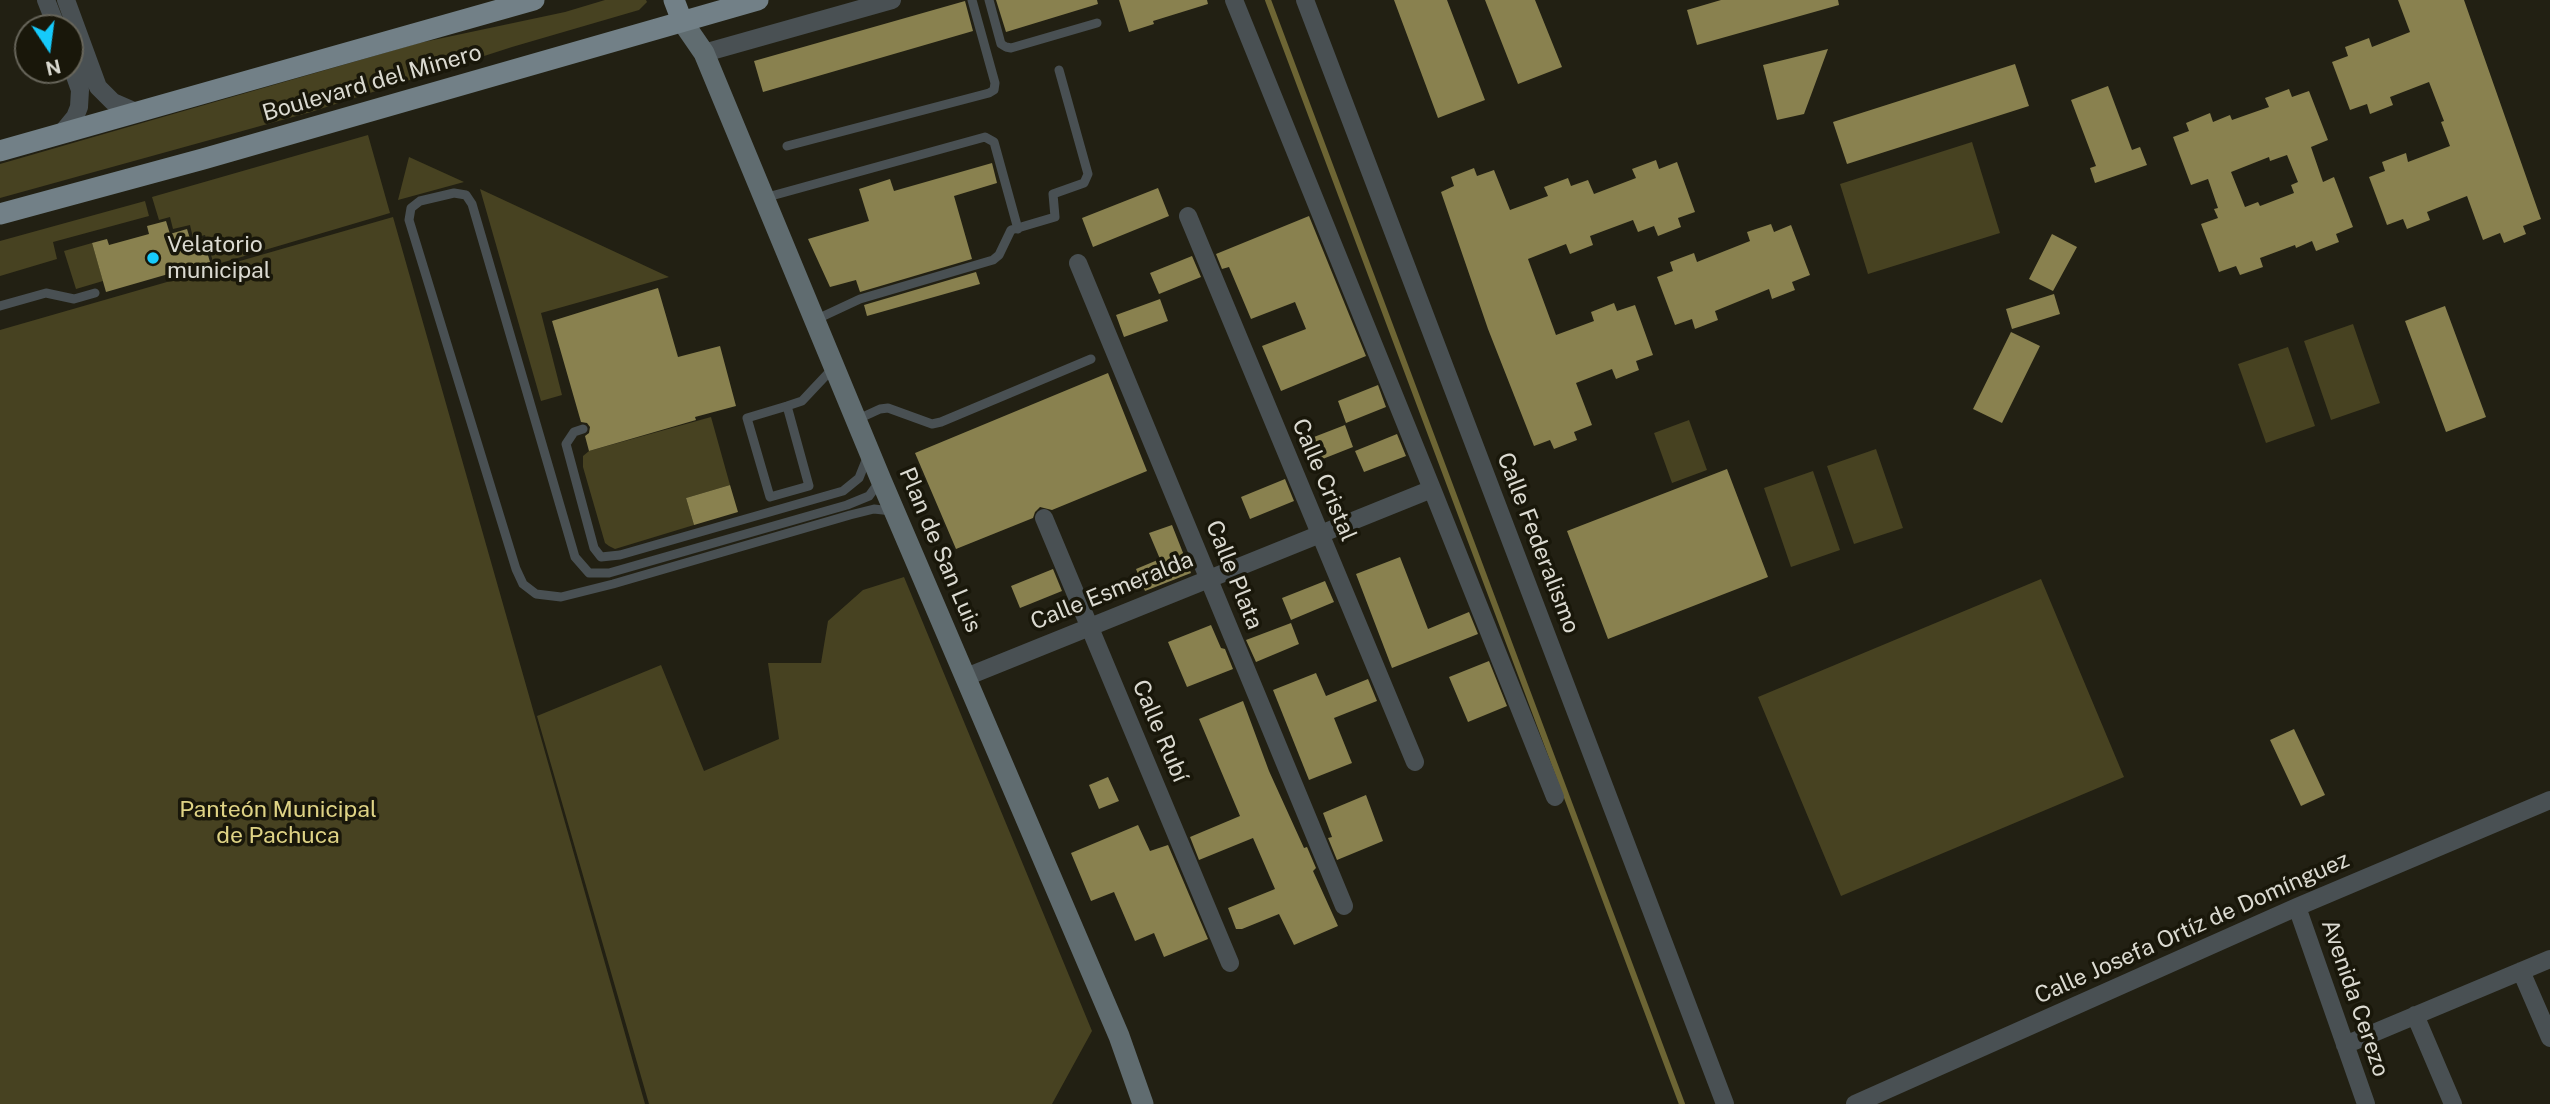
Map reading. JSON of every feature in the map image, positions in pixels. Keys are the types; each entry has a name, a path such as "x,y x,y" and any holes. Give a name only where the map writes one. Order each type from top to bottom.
{"main road":[{"name":"Boulevard del Minero","path":"0,151 534,0"},
{"path":"674,0 682,21"},
{"name":"Boulevard del Minero","path":"0,214 203,159 758,0"}],"street":[{"path":"66,0 98,87 113,102 135,113"},
{"path":"704,53 892,0"},
{"path":"1234,0 1555,797"},
{"name":"Calle Federalismo","path":"1305,0 1725,1104"},
{"name":"Plan de San Luis","path":"682,21 704,53 894,512 1119,1036 1143,1104"},
{"path":"61,134 75,117 79,107 78,84"},
{"name":"Calle Cristal","path":"1188,216 1415,762"},
{"name":"Calle Plata","path":"1078,263 1345,906"},
{"name":"Calle Esmeralda","path":"966,677 1432,489"},
{"name":"Calle Rubí","path":"1044,518 1230,963"},
{"name":"Calle Josefa Ortíz de Domínguez","path":"1854,1104 2297,907 2550,800"},
{"name":"Avenida Cerezo","path":"2297,907 2366,1104"},
{"path":"2345,1045 2550,959"},
{"path":"2521,971 2550,1038"},
{"path":"2415,1015 2453,1104"}],"lane":[{"path":"787,146 994,90 995,83 972,0"},
{"path":"989,0 1002,44 1006,47 1011,48 1097,23"},
{"path":"814,320 860,299 993,260 999,255 1008,233 1055,217 1052,194 1084,183 1088,179 1059,70"},
{"path":"764,198 985,137 994,142 1018,229"},
{"path":"881,480 869,496 847,505 609,573 589,573 575,558 472,204 466,195 454,192 420,201 411,208 409,220 516,569 523,584 536,594 561,597 850,515 874,509 894,512"},
{"path":"0,306 46,293 74,299 95,293"},
{"path":"856,420 888,408 932,424 940,422 1091,359"},
{"path":"787,406 809,486 770,497 747,418 802,401 834,367"},
{"path":"583,429 574,432 566,444 594,548 601,556 620,555 843,491 859,478 870,453"}],"green space":[{"path":"605,0 647,2 639,10 512,47 311,112 0,198 0,164 419,43 565,12"},
{"path":"368,135 390,213 214,265 205,235 193,238 190,225 173,229 170,217 159,220 152,197"},
{"path":"1972,142 2000,233 1868,274 1840,184"},
{"path":"409,157 464,182 398,200"},
{"path":"480,189 669,277 541,313 562,395 541,401"},
{"path":"145,201 149,216 53,242 57,259 0,276 0,241"},
{"name":"Panteón Municipal de Pachuca","path":"393,217 645,1104 0,1104 0,330"},
{"path":"92,243 103,281 76,289 64,251"},
{"path":"2353,324 2380,403 2331,420 2304,341"},
{"path":"2288,347 2315,426 2266,443 2238,364"},
{"path":"711,417 730,485 686,498 694,525 615,549 605,543 583,467 583,456 589,451"},
{"path":"1689,420 1707,470 1672,483 1654,433"},
{"path":"1876,449 1903,528 1854,544 1827,466"},
{"path":"1813,471 1840,550 1791,567 1764,488"},
{"path":"904,577 1092,1031 1052,1104 649,1104 537,716 661,665 704,771 779,739 768,663 821,663 828,621 863,590"},
{"path":"2041,579 2124,777 1841,896 1758,697"}],"building":[{"path":"996,0 1097,0 1098,4 1006,32"},
{"path":"1119,0 1207,0 1208,4 1153,21 1154,24 1129,32"},
{"path":"1394,0 1447,0 1485,100 1438,118"},
{"path":"1485,0 1535,0 1562,67 1518,84"},
{"path":"1721,0 1838,0 1839,5 1697,45 1687,10"},
{"path":"2398,0 2464,0 2541,219 2523,226 2526,234 2504,243 2500,233 2483,240 2467,196 2427,212 2430,220 2407,229 2403,219 2387,225 2369,177 2385,171 2382,162 2406,153 2408,162 2450,146 2441,122 2444,121 2429,82 2390,97 2393,105 2370,114 2367,104 2350,110 2332,62 2348,56 2345,47 2369,38 2372,47 2410,32"},
{"path":"965,1 973,31 763,92 754,61"},
{"path":"1828,49 1804,114 1777,120 1763,65"},
{"path":"2015,64 2029,106 1847,164 1833,122"},
{"path":"2108,86 2132,150 2140,147 2147,165 2095,183 2090,168 2096,166 2071,100"},
{"path":"2289,89 2292,97 2309,91 2328,140 2311,147 2323,182 2334,177 2353,227 2336,234 2339,242 2316,251 2312,241 2260,258 2263,267 2240,275 2236,266 2219,272 2201,224 2218,218 2214,209 2218,208 2208,179 2191,185 2173,137 2189,131 2186,123 2210,113 2213,122 2230,115 2232,120 2269,107 2265,98","holes":["2287,155 2298,182 2291,185 2294,193 2260,206 2258,202 2245,207 2231,172 2269,157 2270,161"]},
{"path":"1656,160 1659,169 1677,162 1695,212 1678,218 1681,227 1658,236 1654,226 1638,232 1633,220 1590,236 1593,245 1570,254 1566,244 1528,259 1556,335 1594,321 1591,312 1614,303 1617,311 1635,305 1653,355 1636,361 1639,370 1616,379 1612,369 1576,383 1592,425 1574,432 1577,440 1554,449 1550,440 1534,446 1488,329 1441,192 1454,186 1451,177 1474,168 1477,176 1494,170 1510,210 1548,196 1544,187 1568,178 1571,186 1588,180 1594,194 1636,178 1632,169"},
{"path":"992,163 997,183 954,196 972,259 860,292 856,280 830,287 808,239 869,221 859,189 890,179 894,191"},
{"path":"1158,188 1169,216 1093,247 1082,218"},
{"path":"1309,216 1366,356 1281,391 1262,346 1306,329 1295,302 1251,319 1229,267 1222,269 1216,254"},
{"name":"Velatorio municipal","path":"166,221 170,234 187,229 191,242 203,238 210,262 106,292 92,243 107,239 109,245 149,234 147,226"},
{"path":"1771,224 1774,232 1791,225 1810,275 1792,282 1795,290 1772,299 1769,289 1715,311 1718,320 1695,329 1692,319 1675,325 1657,277 1673,271 1670,262 1694,253 1697,262 1750,241 1747,232"},
{"path":"2052,234 2077,247 2053,291 2029,279"},
{"path":"1192,256 1201,277 1159,294 1150,273"},
{"path":"976,272 980,284 867,316 864,305"},
{"path":"658,288 678,357 720,346 736,406 589,451 585,436 590,427 581,422 552,321"},
{"path":"2054,294 2060,314 2012,329 2006,309"},
{"path":"1160,299 1168,321 1124,337 1116,315"},
{"path":"2445,306 2486,417 2446,432 2405,321"},
{"path":"2011,332 2040,346 2002,423 1973,409"},
{"path":"1108,373 1147,471 1052,510 1040,507 1033,518 956,549 915,453"},
{"path":"1378,385 1386,407 1346,423 1338,401"},
{"path":"1345,425 1353,447 1310,464 1301,442"},
{"path":"1397,434 1406,456 1364,472 1355,451"},
{"path":"1727,469 1768,577 1608,639 1567,531"},
{"path":"1285,479 1294,501 1250,519 1241,497"},
{"path":"730,485 738,512 694,525 686,498"},
{"path":"1172,525 1191,573 1145,591 1136,569 1160,559 1149,533"},
{"path":"1400,557 1428,629 1469,612 1478,634 1392,668 1356,574"},
{"path":"1053,569 1062,591 1020,608 1011,586"},
{"path":"1325,581 1334,602 1291,620 1282,598"},
{"path":"1291,623 1299,644 1256,662 1246,640"},
{"path":"1211,625 1233,669 1187,687 1168,642"},
{"path":"1489,661 1507,706 1468,722 1449,677"},
{"path":"1316,673 1326,696 1368,679 1377,701 1334,718 1352,763 1309,780 1273,690"},
{"path":"1243,701 1269,771 1304,848 1307,847 1316,868 1313,871 1338,926 1294,945 1279,914 1236,929 1228,908 1275,889 1253,838 1199,860 1190,837 1240,816 1199,719"},
{"path":"2294,729 2325,795 2301,806 2270,740"},
{"path":"1108,777 1119,801 1099,809 1089,785"},
{"path":"1366,795 1383,841 1337,860 1328,838 1332,837 1323,813"},
{"path":"1138,825 1150,851 1168,845 1208,939 1164,957 1154,933 1135,941 1114,892 1091,901 1071,853"}],"waterway":[{"path":"1268,0 1682,1104"}],"place":[{"name":"Velatorio municipal","path":"153,258"}]}
